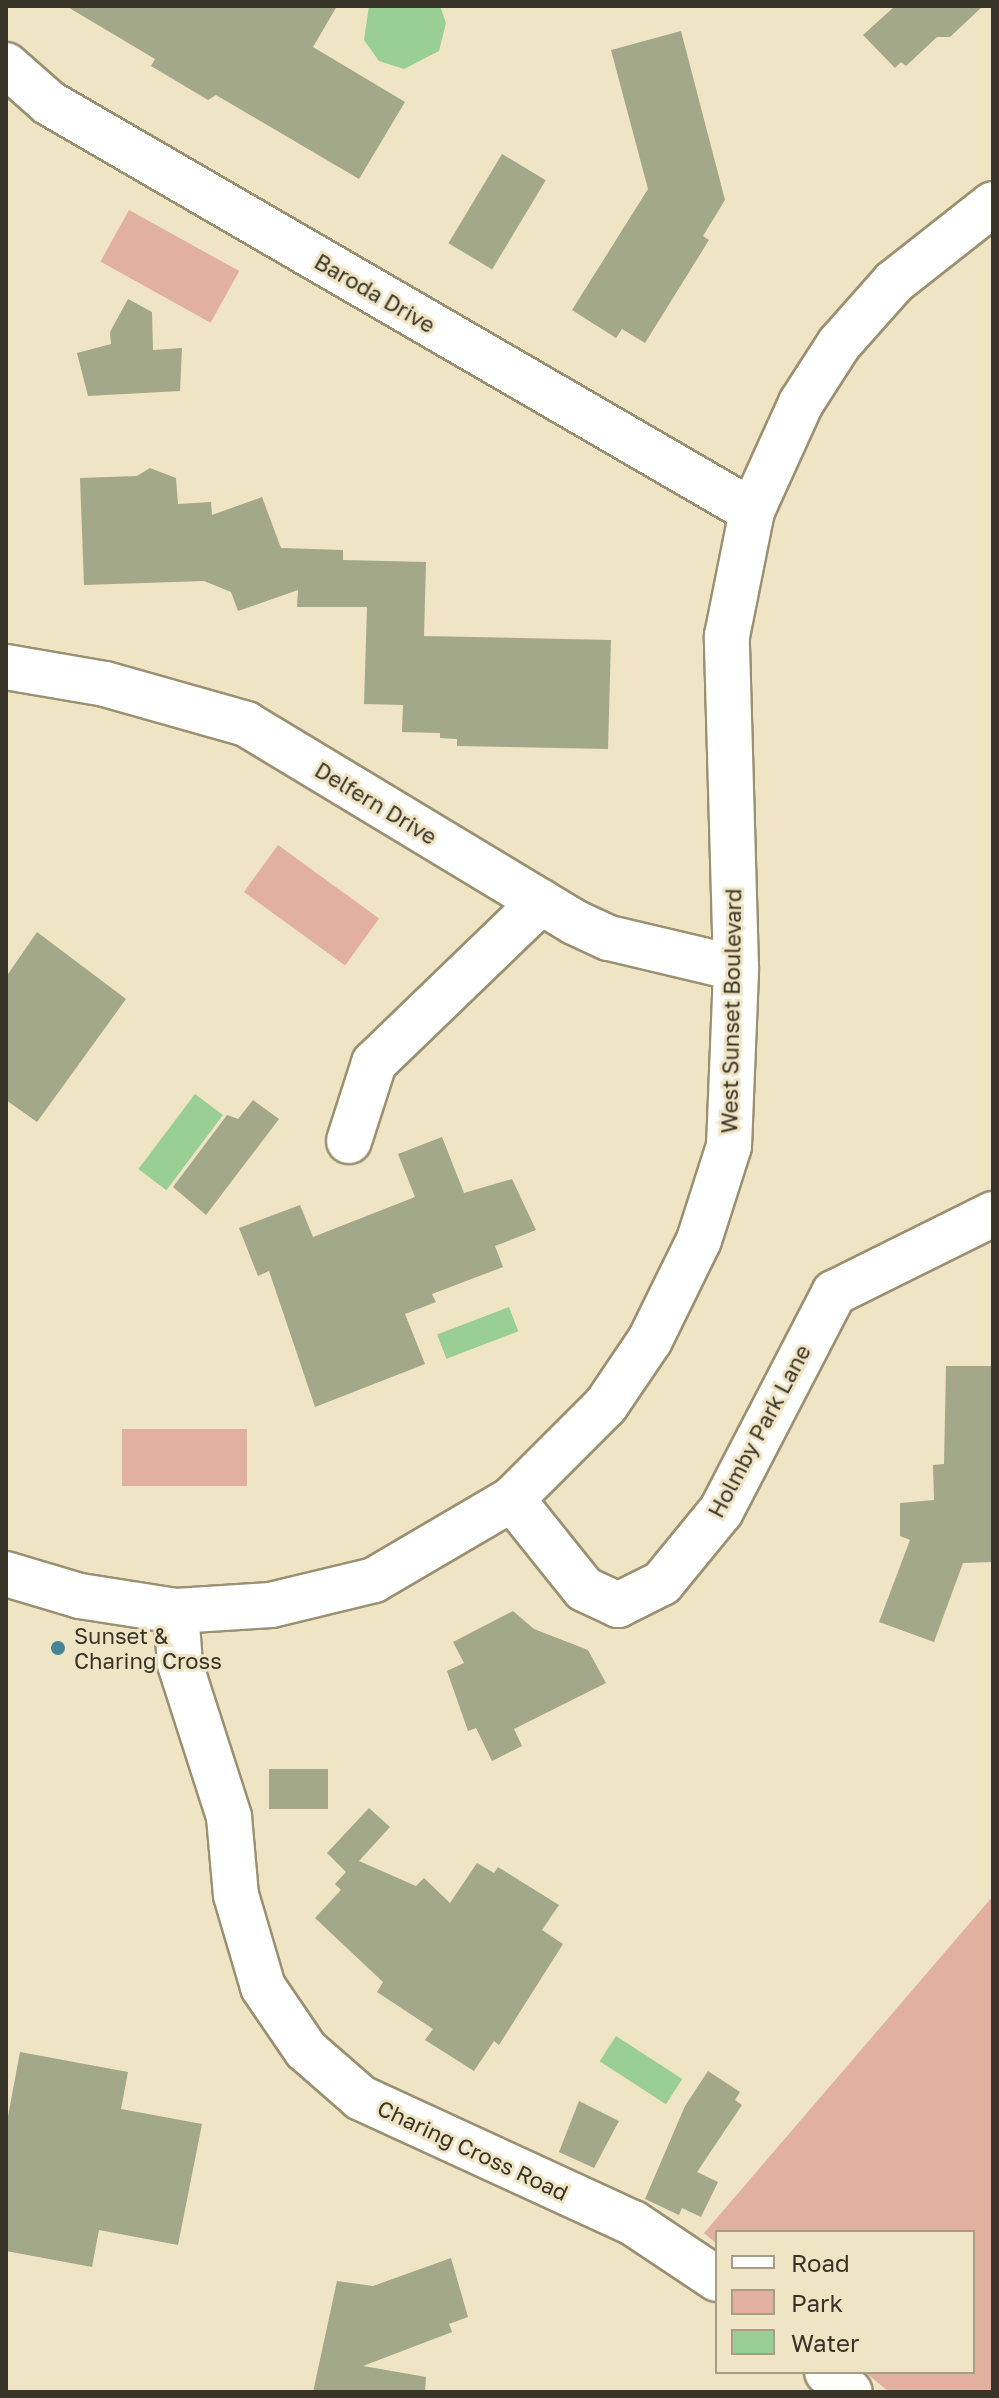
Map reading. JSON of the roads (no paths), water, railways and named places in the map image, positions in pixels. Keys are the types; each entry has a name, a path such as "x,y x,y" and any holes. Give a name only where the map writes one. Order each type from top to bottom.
{"street":[{"name":"Baroda Drive","path":"6,65 49,103 752,511"},
{"name":"West Sunset Boulevard","path":"6,1574 80,1596 176,1611 271,1605 374,1580 512,1499 606,1405 650,1340 699,1240 729,1146 736,968 727,636 752,511 801,403 839,344 894,282 993,204"},
{"name":"Delfern Drive","path":"6,667 105,684 246,724 541,902 609,938 736,968"},
{"path":"349,1141 374,1063 541,902"},
{"name":"Holmby Park Lane","path":"512,1499 584,1589 618,1605 662,1583 721,1511 834,1293 993,1214"},
{"name":"Charing Cross Road","path":"176,1611 180,1664 229,1817 236,1895 263,1987 306,2050 361,2098 633,2223 715,2278"},
{"path":"829,2374 850,2392"}],"water":[{"path":"369,6 440,6 446,23 439,51 404,69 379,61 364,40"},
{"path":"195,1094 223,1115 166,1190 138,1169"},
{"path":"509,1307 518,1331 446,1359 437,1335"},
{"path":"616,2036 682,2079 666,2104 600,2061"}],"place":[{"name":"Sunset & Charing Cross","path":"58,1648"}]}
